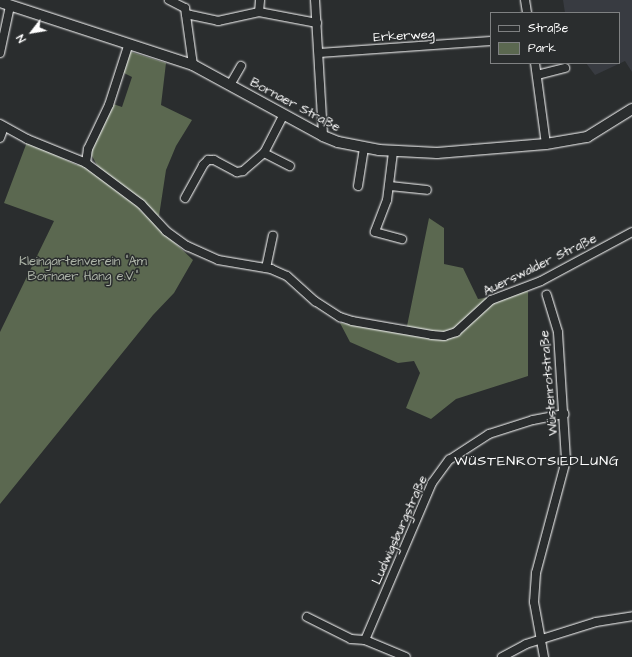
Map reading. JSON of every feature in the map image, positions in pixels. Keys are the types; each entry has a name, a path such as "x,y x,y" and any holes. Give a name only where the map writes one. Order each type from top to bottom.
{"main road":[{"name":"Bornaer Straße","path":"5,4 128,46 193,65 283,116 323,136 364,147 393,152 437,153 546,144 587,137 632,109"}],"street":[{"path":"169,0 185,8 193,65"},
{"path":"259,12 260,0"},
{"path":"315,0 323,136"},
{"path":"525,0 527,12"},
{"path":"0,53 5,4"},
{"path":"186,14 218,21 259,12 317,23"},
{"name":"Erkerweg","path":"319,53 490,41"},
{"path":"86,163 88,149 109,105 128,46"},
{"path":"535,64 546,144"},
{"path":"230,85 241,66"},
{"path":"537,76 565,68"},
{"path":"185,198 203,165 208,160 214,160 237,172 243,171 264,153 283,116"},
{"name":"Auerswalder Straße","path":"0,138 2,125 86,163 141,204 166,231 187,246 218,260 266,268 287,276 315,301 340,318 444,336 456,332 491,300 541,281 632,232"},
{"path":"358,186 364,147"},
{"path":"393,152 390,186 375,232 402,239"},
{"path":"264,153 290,166"},
{"path":"390,186 427,190"},
{"path":"266,268 273,236"},
{"name":"Wüstenrotstraße","path":"544,657 534,602 536,573 566,460 558,332 547,296"},
{"name":"Ludwigsburgstraße","path":"365,640 432,483 448,460 473,442 506,428 564,414"},
{"path":"502,657 526,644 541,639 596,622 632,616"},
{"path":"307,617 351,639 365,640 406,657"}],"shaded area":[{"path":"563,0 632,0 632,72 625,61 620,63 620,12 565,12"},
{"path":"587,64 619,64 595,75"}],"green space":[{"name":"Kleingartenverein \"Am Bornaer Hang e.V.\"","path":"128,51 166,63 161,105 192,120 176,146 166,170 159,216 141,204 140,210 193,260 174,293 153,315 0,504 0,332 54,221 4,203 27,142 77,165 86,163 99,169 91,154 92,149 113,104 122,107 132,77 122,72"},
{"path":"429,218 444,228 444,264 463,268 478,299 528,291 528,376 456,399 431,419 406,408 420,373 414,361 398,363 350,342 340,323 406,331"}],"district":[{"name":"WÜSTENROTSIEDLUNG","path":"537,461"}]}
